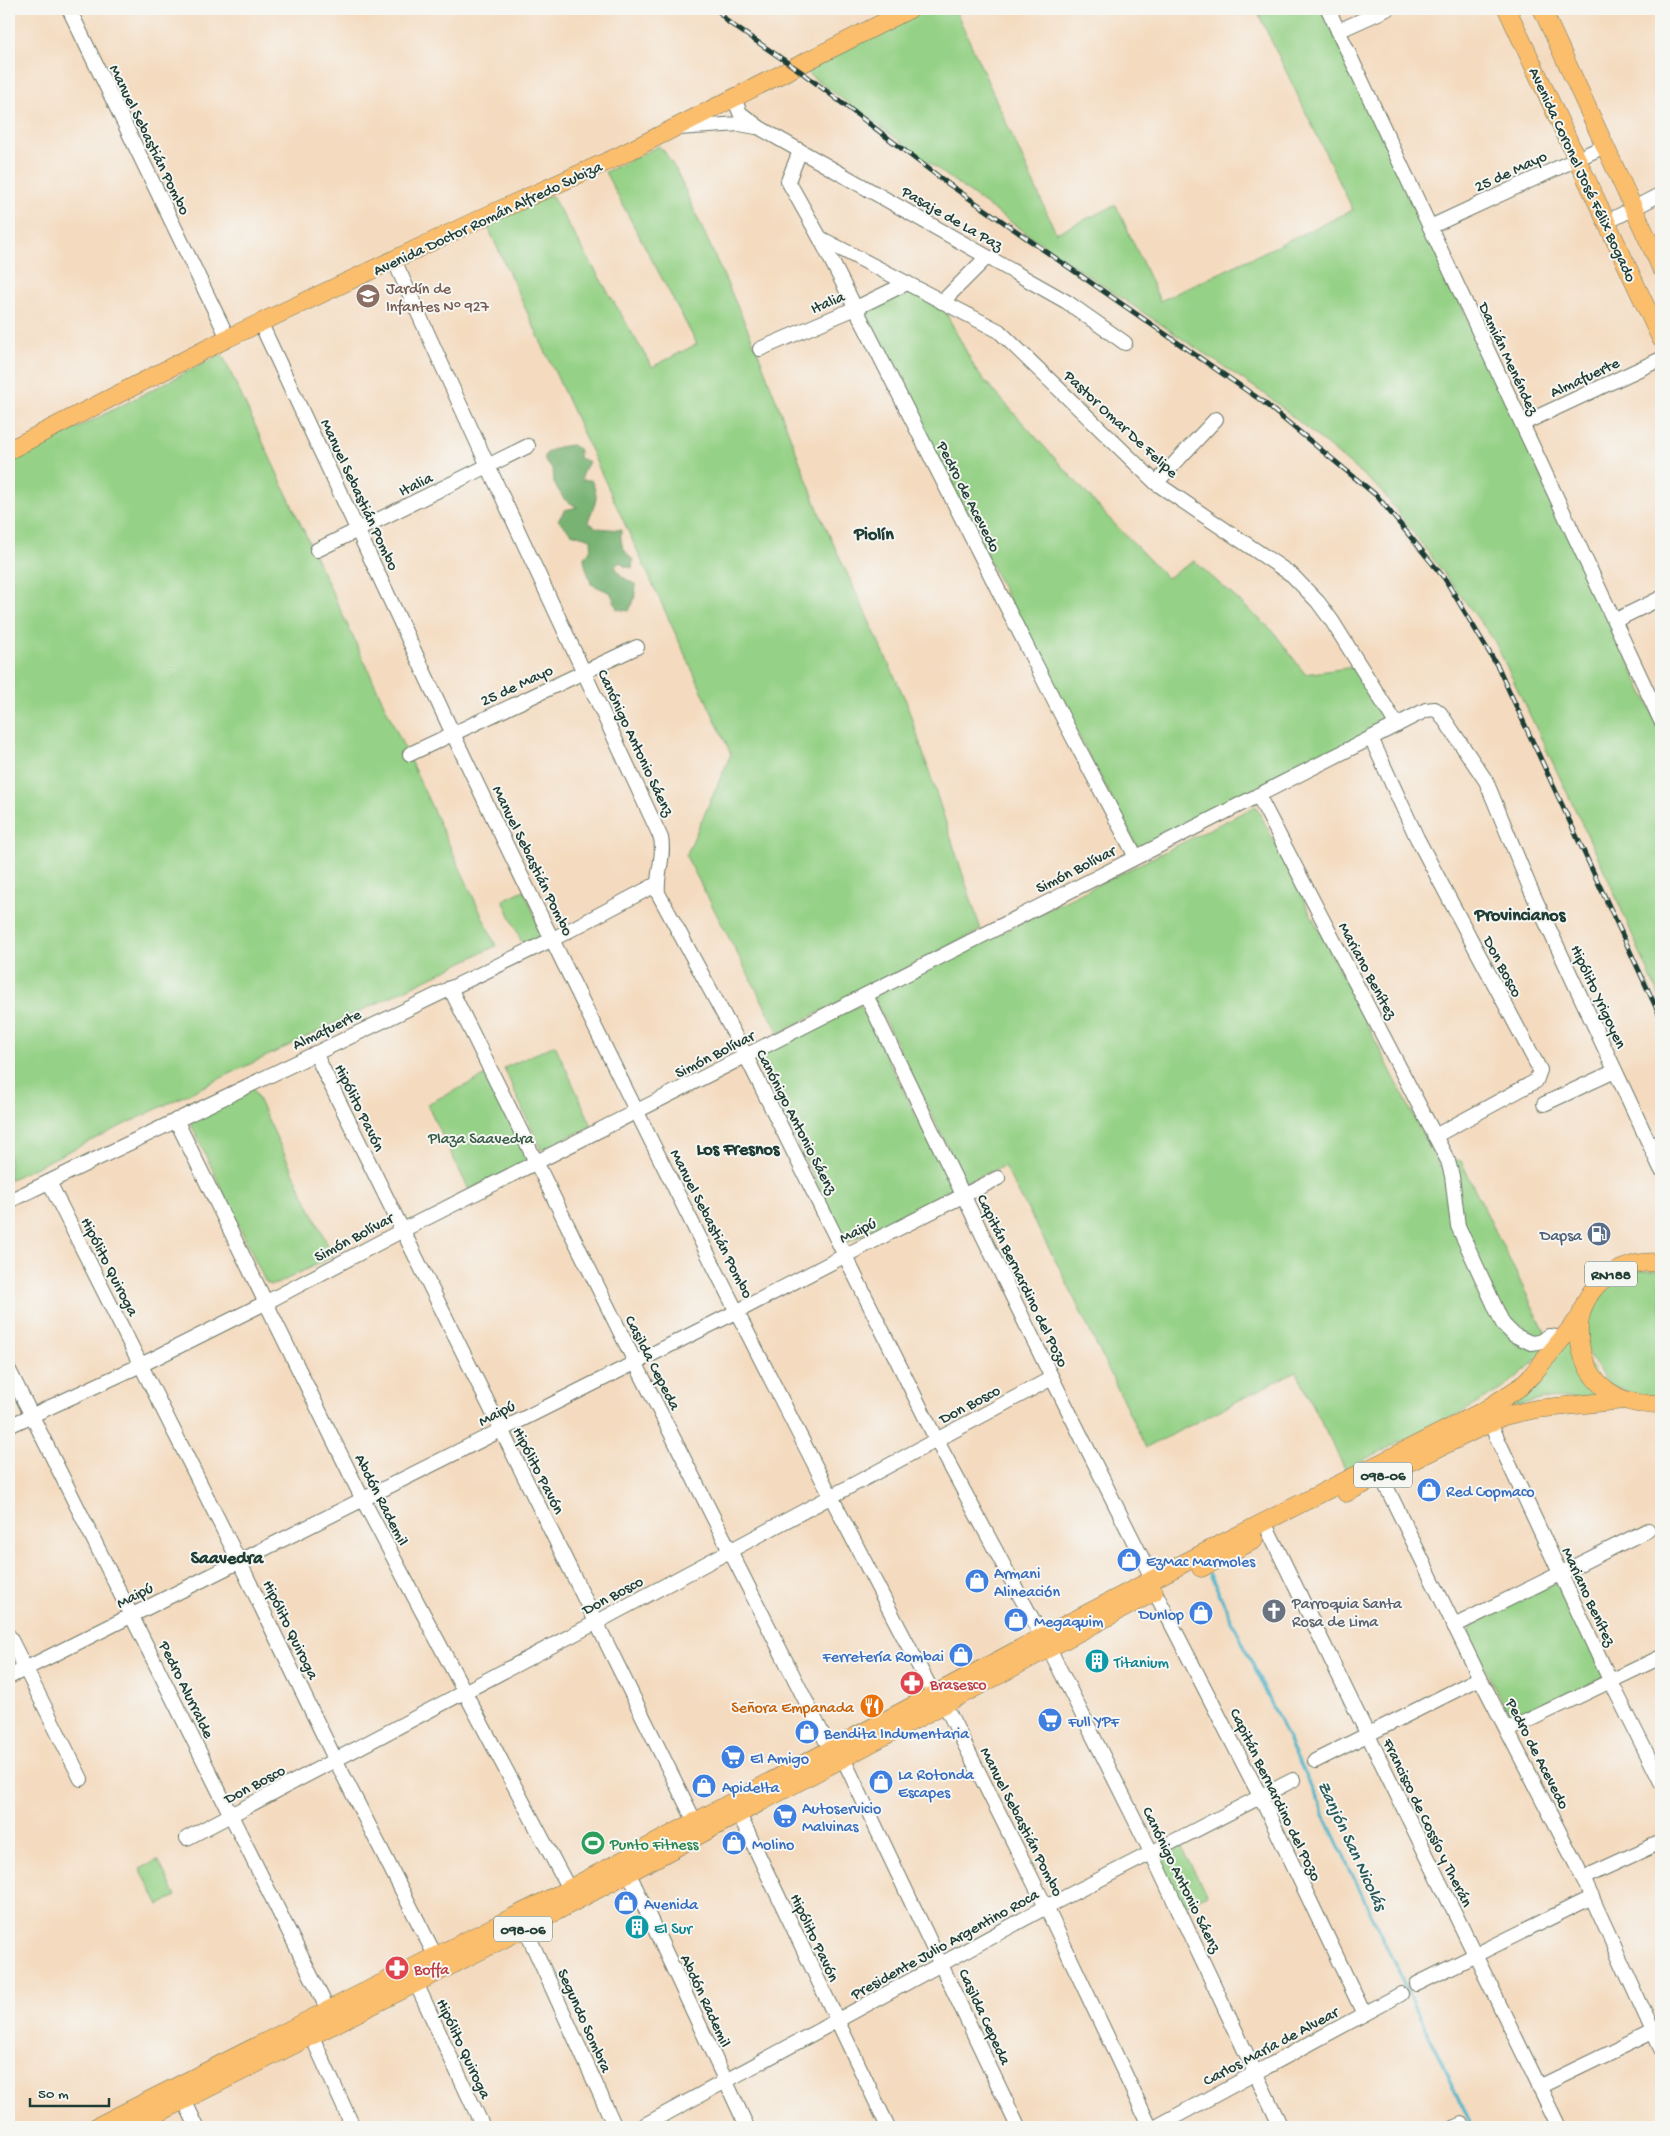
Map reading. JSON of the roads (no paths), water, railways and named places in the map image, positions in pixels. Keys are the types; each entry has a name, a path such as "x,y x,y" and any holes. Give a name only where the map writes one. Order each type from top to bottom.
{"main road":[{"name":"Avenida Doctor Román Alfredo Subiza","path":"9,450 228,338 621,156 910,9"},
{"name":"Avenida Coronel José Félix Bogado","path":"1507,9 1661,339"},
{"name":"Avenida Coronel José Félix Bogado","path":"1542,9 1661,268"},
{"name":"RN188","path":"1657,1406 1624,1400 1609,1392 1596,1381 1586,1367 1579,1342 1580,1317 1588,1298 1600,1282 1616,1270 1635,1263 1661,1263"},
{"name":"098-06","path":"96,2127 332,2018 416,1983 525,1928 695,1822 837,1754 1485,1410 1520,1387 1580,1317"},
{"name":"098-06","path":"1154,1586 1512,1414 1536,1409 1624,1400"},
{"name":"098-06","path":"332,2018 436,1957 569,1889 625,1866 739,1814 837,1754"},
{"name":"098-06","path":"131,2127 184,2100 308,2029"}],"street":[{"name":"Manuel Sebastián Pombo","path":"69,9 228,338"},
{"name":"Damián Menéndez","path":"1328,9 1661,721"},
{"path":"1338,31 1387,9"},
{"name":"Pasaje de La Paz","path":"734,98 740,113 760,128 1067,302 1124,343"},
{"name":"Pasaje de La Paz","path":"673,129 740,124 760,128"},
{"name":"25 de Mayo","path":"1430,227 1605,146"},
{"name":"Pedro de Acevedo","path":"800,151 788,181 820,238 1068,728 1136,857"},
{"path":"1607,222 1661,194"},
{"name":"Pastor Omar De Felipe","path":"820,238 999,331 1156,483 1254,548 1297,580 1318,602 1347,641 1397,725"},
{"path":"942,302 987,257"},
{"name":"Canónigo Antonio Sáenz","path":"394,260 662,838 663,849 657,884 658,893 746,1056 937,1441 1046,1643 1151,1852 1281,2127"},
{"name":"Italia","path":"760,349 856,308 907,283"},
{"name":"Manuel Sebastián Pombo","path":"261,324 453,733 636,1111 831,1498 940,1700 1046,1908 1150,2127"},
{"name":"Almafuerte","path":"1522,424 1661,359"},
{"path":"1156,483 1216,419"},
{"name":"Italia","path":"317,550 528,446"},
{"path":"1614,620 1661,598"},
{"name":"25 de Mayo","path":"410,754 637,647"},
{"name":"Simón Bolívar","path":"9,1426 141,1365 265,1303 636,1111 1426,710 1435,708"},
{"name":"Hipólito Yrigoyen","path":"1435,708 1486,781 1530,888 1661,1169"},
{"name":"Don Bosco","path":"1371,738 1417,838 1540,1070 1536,1080 1435,1136"},
{"name":"Mariano Benítez","path":"1258,795 1448,1161 1452,1176 1458,1226 1503,1324 1514,1335 1531,1343 1539,1342 1549,1336 1556,1337 1560,1342"},
{"name":"Almafuerte","path":"9,1201 553,939 657,884"},
{"name":"Casilda Cepeda","path":"450,988 729,1551 837,1754 942,1963 1018,2127"},
{"name":"Capitán Bernardino del Pozo","path":"866,995 1154,1586 1260,1796 1364,2014"},
{"name":"Hipólito Pavón","path":"315,1053 695,1822"},
{"path":"1544,1104 1615,1071"},
{"name":"Abdón Rademil","path":"176,1120 363,1500 569,1889"},
{"name":"Maipú","path":"9,1677 738,1311 998,1178"},
{"name":"Hipólito Quiroga","path":"48,1182 239,1561 335,1759 436,1957"},
{"name":"Pedro Alurralde","path":"9,1370 332,2018"},
{"name":"Don Bosco","path":"187,1838 831,1498 1052,1378"},
{"name":"Mariano Benítez","path":"1490,1423 1610,1680 1661,1782"},
{"name":"Pedro de Acevedo","path":"1381,1476 1480,1678 1583,1878 1657,2030 1661,2049"},
{"path":"1454,1626 1648,1530"},
{"name":"Francisco de Cossío y Therán","path":"1269,1532 1474,1957 1559,2127"},
{"path":"9,1636 81,1779"},
{"path":"1508,1730 1661,1657"},
{"path":"1315,1762 1480,1678"},
{"name":"Presidente Julio Argentino Roca","path":"641,2127 942,1963 1151,1852 1293,1780"},
{"name":"Hipólito Pavón","path":"739,1814 836,2022 888,2127"},
{"path":"1583,1878 1661,1842"},
{"name":"Abdón Rademil","path":"625,1866 747,2127"},
{"path":"1417,1984 1592,1897"},
{"name":"Segundo Sombra","path":"525,1928 615,2127"},
{"name":"Hipólito Quiroga","path":"416,1983 483,2127"},
{"name":"Carlos María de Alvear","path":"1156,2127 1401,1994"},
{"path":"308,2029 353,2127"},
{"path":"1539,2087 1657,2030"},
{"path":"184,2100 197,2127"}],"waterway":[{"name":"Zanjón San Nicolás","path":"1210,1574 1472,2127"}],"railway":[{"path":"717,9 728,22 800,71 947,183 1262,401 1377,496 1445,579 1498,667 1661,1018"}],"place":[{"name":"Jardín de Infantes N° 927","path":"368,296"},
{"name":"Dapsa","path":"1599,1234"},
{"name":"Red Copmaco","path":"1429,1490"},
{"name":"EzMac Marmoles","path":"1129,1560"},
{"name":"Armani Alineación","path":"977,1581"},
{"name":"Parroquia Santa Rosa de Lima","path":"1274,1611"},
{"name":"Dunlop","path":"1201,1613"},
{"name":"Megaquim","path":"1016,1620"},
{"name":"Ferretería Rombai","path":"961,1655"},
{"name":"Titanium","path":"1097,1661"},
{"name":"Brasesco","path":"912,1683"},
{"name":"Señora Empanada","path":"872,1706"},
{"name":"Full YPF","path":"1050,1720"},
{"name":"Bendita Indumentaria","path":"807,1732"},
{"name":"El Amigo","path":"733,1757"},
{"name":"La Rotonda Escapes","path":"881,1782"},
{"name":"Apidelta","path":"704,1786"},
{"name":"Autoservicio Malvinas","path":"785,1816"},
{"name":"Punto Fitness","path":"593,1843"},
{"name":"Molino","path":"734,1843"},
{"name":"Avenida","path":"626,1903"},
{"name":"El Sur","path":"637,1927"},
{"name":"Boffa","path":"397,1968"}],"district":[{"name":"Piolín","path":"874,533"},
{"name":"Provincianos","path":"1520,914"},
{"name":"Los Fresnos","path":"738,1148"},
{"name":"Saavedra","path":"227,1557"}],"park label":[{"name":"Plaza Saavedra","path":"481,1137"}]}
